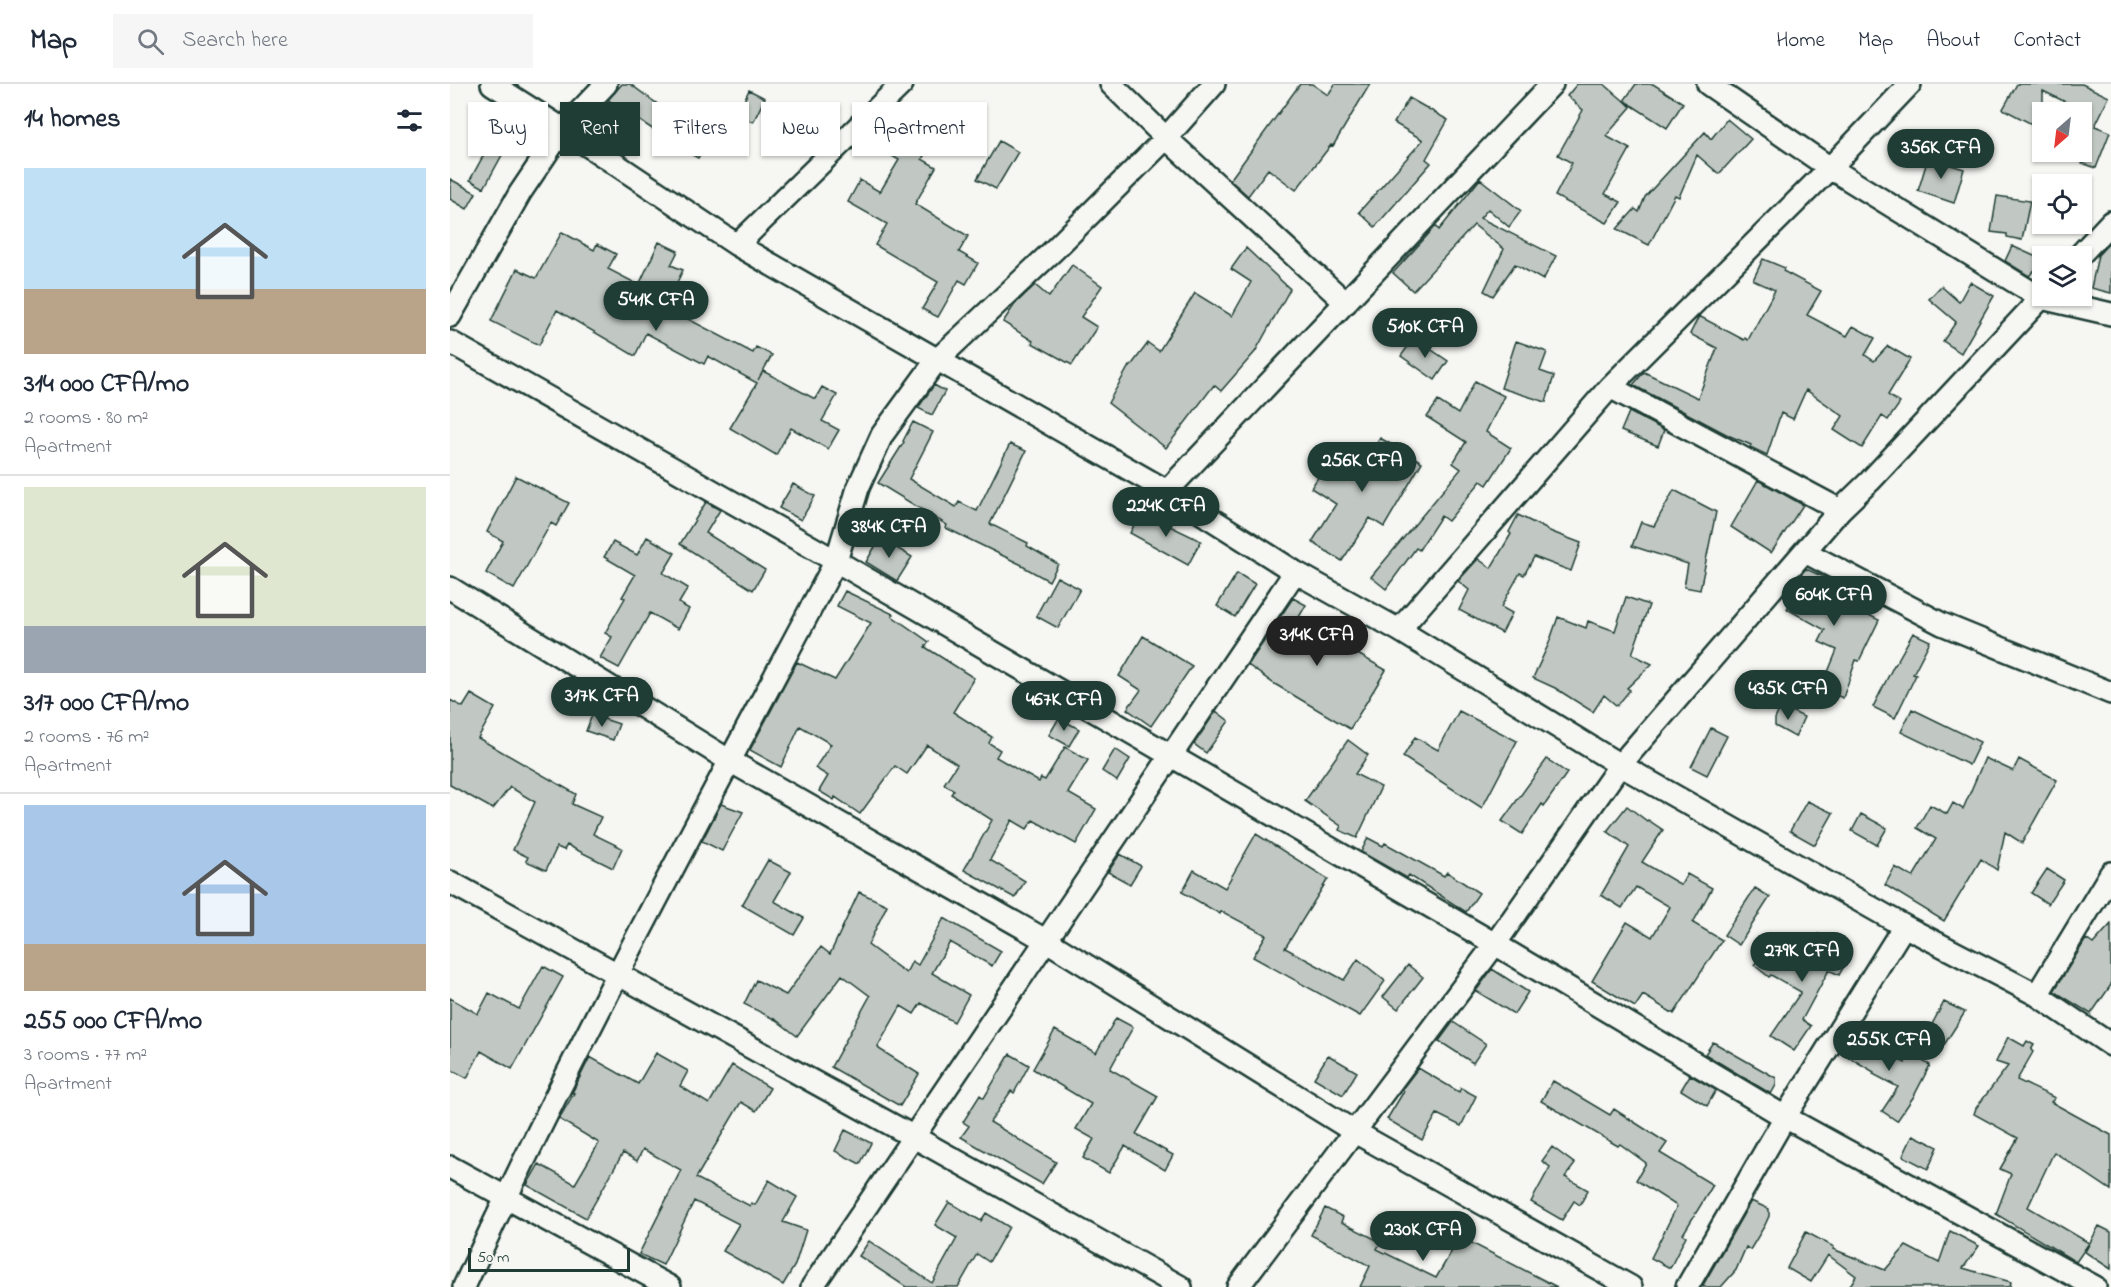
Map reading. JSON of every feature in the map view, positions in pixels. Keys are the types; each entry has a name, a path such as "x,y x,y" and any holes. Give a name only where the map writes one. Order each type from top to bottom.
{"street":[{"path":"492,84 560,127"},
{"path":"589,102 606,84"},
{"path":"737,245 902,84"},
{"path":"1111,84 1166,138 1346,303"},
{"path":"464,1287 506,1196 618,974 836,561 858,488 882,435 936,361 1055,249 1166,138 1214,84"},
{"path":"1167,491 1552,84"},
{"path":"1708,84 1830,168 2032,290"},
{"path":"1399,630 1610,387 1830,168 1910,84"},
{"path":"450,316 520,193 560,133"},
{"path":"604,156 737,245 936,361 1167,491 1295,572 1399,630 1620,765 1904,926 2037,995 2111,1045"},
{"path":"2088,246 2111,222"},
{"path":"1238,1287 1495,944 1620,765 1840,510 2033,306"},
{"path":"2080,306 2111,314"},
{"path":"450,342 836,561 1495,944 1785,1117 2095,1287"},
{"path":"1610,387 1840,510"},
{"path":"1805,552 1942,624 2111,693"},
{"path":"812,1287 1295,572"},
{"path":"450,588 730,761 1047,941 1356,1132 1631,1287"},
{"path":"2037,995 2111,873"},
{"path":"450,882 914,1137 1181,1287"},
{"path":"1687,1287 1785,1117 1904,926"},
{"path":"450,1167 670,1287"}],"building":[{"path":"622,84 630,84 655,102 652,102 652,129 640,121 640,102 611,102 608,100"},
{"path":"1300,84 1312,84 1328,95 1335,84 1370,84 1333,146 1331,145 1296,190 1268,169 1248,196 1230,180"},
{"path":"1577,84 1604,84 1624,101 1636,84 1653,84 1683,103 1667,128 1625,101 1631,107 1606,136 1630,149 1605,194 1621,202 1607,223 1555,196 1572,163 1558,155 1583,110 1567,96"},
{"path":"2017,84 2082,84 2109,97 2095,126 2110,132 2096,168 2082,163 2092,162 2092,102 2066,102 2043,91 2043,102 2032,102 2032,124 2003,109"},
{"path":"749,90 765,98 753,122 749,120 749,102 743,102"},
{"path":"1409,98 1448,120 1426,159 1431,163 1375,227 1359,212 1423,140 1394,123"},
{"path":"1727,119 1751,139 1719,174 1697,155 1679,197 1675,195 1649,245 1617,229 1635,209 1639,212 1645,197 1705,132 1711,139"},
{"path":"999,141 1018,152 996,189 977,179"},
{"path":"483,156 502,156 484,188 470,180"},
{"path":"892,156 924,156 922,159 936,167 915,204 968,236 959,252 978,263 966,284 959,280 938,317 922,309 938,282 875,245 887,224 848,202 860,180 880,192 899,160"},
{"path":"1928,158 1964,169 1954,203 1918,191"},
{"path":"450,179 476,193 467,209 450,199"},
{"path":"1480,179 1521,211 1509,227 1488,209 1480,218 1556,256 1543,280 1515,264 1493,296 1484,291 1504,249 1474,225 1413,291 1393,273 1436,226 1439,230"},
{"path":"1997,196 2030,201 2022,240 2007,237 2007,234 1991,232"},
{"path":"562,232 594,250 597,244 616,254 608,269 639,285 659,242 678,251 671,265 683,270 665,307 753,353 756,347 772,355 763,371 815,399 822,387 837,395 822,421 839,430 828,449 791,428 776,455 730,428 757,383 708,356 704,364 646,333 635,356 557,310 539,345 491,321 517,269 536,278"},
{"path":"2111,241 2111,293 2092,288 2098,255"},
{"path":"2012,246 2032,255 2032,273 2029,276 2005,261"},
{"path":"1246,248 1290,289 1255,352 1221,391 1214,385 1166,448 1108,403 1129,366 1148,343 1159,351 1195,293 1232,316 1251,282 1231,269"},
{"path":"1763,259 1785,268 1783,271 1821,291 1807,315 1847,336 1853,326 1875,338 1865,355 1874,361 1888,346 1910,359 1888,395 1900,403 1888,420 1882,416 1862,448 1834,430 1843,416 1806,390 1793,419 1781,413 1767,455 1633,385 1644,372 1698,398 1717,348 1690,334 1699,316 1748,340 1775,290 1753,280"},
{"path":"1072,265 1102,286 1081,317 1097,327 1072,365 1032,343 1033,341 1003,322 1015,304 1035,285 1049,297"},
{"path":"1970,282 1994,296 1961,353 1943,341 1956,322 1929,299 1941,286 1959,302"},
{"path":"1414,338 1448,361 1435,380 1401,356"},
{"path":"1516,341 1547,352 1540,371 1554,376 1546,402 1501,388"},
{"path":"1475,381 1504,396 1486,432 1511,448 1487,485 1481,481 1448,521 1441,516 1419,550 1416,548 1386,589 1371,577 1461,469 1453,463 1466,442 1427,417 1438,401 1458,414"},
{"path":"934,385 945,391 932,415 918,408"},
{"path":"1629,412 1664,430 1658,446 1621,431"},
{"path":"913,422 933,432 909,479 956,507 959,502 977,511 1010,444 1026,451 990,524 1028,543 1027,546 1058,564 1049,581 1022,565 946,528 947,525 878,483 904,442"},
{"path":"1380,438 1422,462 1384,527 1370,518 1342,561 1312,542 1336,504 1311,488 1337,448 1364,465"},
{"path":"516,476 569,503 556,526 551,523 514,589 486,573 503,541 487,532"},
{"path":"1758,480 1803,505 1771,553 1731,527"},
{"path":"793,484 815,496 801,520 779,508"},
{"path":"1674,490 1716,512 1700,590 1684,587 1688,564 1632,546 1641,522 1654,526"},
{"path":"706,502 720,510 706,533 765,570 753,590 680,544"},
{"path":"1141,512 1201,541 1188,565 1130,533"},
{"path":"1518,515 1581,543 1571,571 1534,557 1524,575 1520,573 1501,607 1512,613 1502,633 1459,610 1469,590 1458,581 1478,559 1491,568 1511,534 1509,532"},
{"path":"647,537 675,553 663,573 688,588 679,603 689,609 678,629 650,613 619,668 600,658 612,637 605,633 635,575 604,557 613,542 637,555"},
{"path":"880,538 912,557 897,581 866,562"},
{"path":"1806,569 1837,583 1830,596 1879,620 1859,661 1856,660 1843,698 1821,689 1837,650 1819,642 1825,630 1787,609 1800,585 1797,584 1801,574"},
{"path":"1237,573 1255,584 1235,617 1217,606"},
{"path":"1057,577 1080,589 1058,628 1036,616"},
{"path":"845,591 893,614 892,616 929,642 925,647 974,678 953,712 992,737 989,743 1000,750 996,757 1039,782 1041,778 1045,780 1065,747 1088,760 1068,793 1096,809 1076,844 1033,820 1027,829 1012,820 990,860 1025,881 1015,898 964,870 992,820 951,794 954,790 944,784 957,764 927,745 907,774 895,766 860,814 835,797 834,800 819,791 828,776 815,768 831,744 800,726 781,767 750,750 797,662 835,680 871,623 837,606"},
{"path":"1626,597 1649,605 1632,654 1652,664 1627,688 1630,690 1617,706 1604,695 1593,712 1555,688 1533,678 1558,617 1586,628 1588,621 1615,631"},
{"path":"1293,598 1306,605 1299,617 1349,645 1347,648 1386,670 1350,729 1273,683 1248,665"},
{"path":"1913,633 1930,641 1913,674 1916,675 1895,718 1873,707"},
{"path":"1143,636 1192,666 1151,726 1127,709 1141,690 1119,676"},
{"path":"471,694 495,708 478,738 576,794 572,804 601,817 593,834 622,848 613,868 567,845 564,850 557,847 546,870 526,861 528,857 513,850 535,802 510,787 493,809 450,785 450,700 463,707"},
{"path":"1781,706 1804,717 1795,737 1775,726 1775,719"},
{"path":"1912,709 1980,742 1969,765 1901,732"},
{"path":"1216,711 1229,721 1206,753 1194,744"},
{"path":"1459,711 1517,741 1482,808 1403,757 1415,737 1438,750"},
{"path":"592,715 619,724 613,740 586,731"},
{"path":"1059,718 1079,729 1069,746 1049,735"},
{"path":"1711,728 1727,736 1707,775 1691,767"},
{"path":"1348,740 1368,755 1355,774 1381,787 1357,838 1339,830 1341,826 1305,801"},
{"path":"1115,749 1130,759 1117,781 1102,771"},
{"path":"1985,758 2013,771 2019,759 2057,780 2022,843 2005,832 1997,870 1981,859 1944,921 1885,885 1895,867 1913,877 1936,839 1917,828 1930,805 1947,814 1953,803 1963,809"},
{"path":"1547,759 1567,773 1522,834 1502,821"},
{"path":"1807,801 1833,813 1815,845 1790,831"},
{"path":"721,804 743,812 722,851 702,841"},
{"path":"1627,806 1663,830 1642,862 1681,885 1687,874 1712,888 1693,923 1722,940 1674,1014 1643,995 1635,1007 1592,981 1627,922 1652,937 1670,907 1636,887 1622,908 1601,895 1629,847 1607,831"},
{"path":"1861,814 1887,828 1877,845 1852,831"},
{"path":"1256,834 1328,879 1285,948 1344,980 1358,959 1385,981 1360,1016 1253,957 1266,935 1221,911 1220,914 1182,892 1194,870 1225,888"},
{"path":"1368,838 1383,846 1385,843 1444,876 1447,872 1479,893 1466,912 1409,875 1407,878 1361,852"},
{"path":"1120,854 1141,866 1130,884 1108,872"},
{"path":"768,860 791,872 774,901 804,918 794,935 742,905"},
{"path":"2047,869 2064,880 2048,904 2031,893"},
{"path":"1755,888 1770,897 1739,945 1724,935"},
{"path":"859,892 887,905 868,945 906,973 912,961 918,965 944,918 1001,951 992,966 950,942 932,973 969,995 954,1022 921,1003 914,1014 901,1006 878,1046 879,1049 919,1074 900,1106 831,1067 870,996 842,975 797,1036 776,1020 744,1004 756,980 786,995 821,947 830,954"},
{"path":"2111,924 2111,985 2091,1014 2054,991 2086,939 2093,944"},
{"path":"1818,934 1851,953 1839,975 1829,970 1802,1020 1811,1026 1794,1051 1771,1036 1801,992 1771,975 1769,977 1754,965 1767,949 1798,965"},
{"path":"1408,965 1423,977 1398,1009 1383,997"},
{"path":"543,966 563,977 512,1069 481,1051 467,1078 450,1069 450,998 478,1014 489,993 519,1009"},
{"path":"1492,969 1528,992 1514,1014 1476,991"},
{"path":"1944,1002 1965,1012 1944,1045 1924,1039"},
{"path":"1116,1018 1133,1027 1110,1069 1158,1096 1136,1134 1173,1155 1165,1170 1125,1146 1109,1173 1083,1158 1094,1139 1076,1129 1091,1104 1033,1069 1055,1030 1096,1053"},
{"path":"1453,1022 1486,1044 1473,1063 1439,1041"},
{"path":"1852,1034 1905,1063 1908,1053 1930,1065 1914,1096 1897,1121 1882,1111 1898,1087 1840,1052"},
{"path":"2008,1037 2024,1046 2027,1041 2034,1045 2031,1050 2033,1052 2017,1080 2055,1098 2051,1102 2111,1135 2111,1190 2054,1152 2028,1207 2089,1243 2076,1262 1996,1214 2011,1174 2000,1169 2018,1138 1974,1114 1976,1108 2008,1066 1996,1062"},
{"path":"1713,1042 1776,1078 1776,1085 1771,1094 1705,1054"},
{"path":"656,1053 688,1071 680,1086 709,1104 732,1065 770,1088 756,1111 741,1102 696,1178 750,1206 751,1203 755,1205 769,1180 797,1197 783,1222 806,1230 795,1265 783,1285 723,1251 739,1224 694,1201 663,1265 639,1254 681,1170 643,1149 637,1161 623,1153 586,1218 527,1185 539,1164 575,1184 599,1143 559,1119 590,1057 638,1084"},
{"path":"1010,1054 1029,1065 1014,1093 1011,1091 990,1122 1056,1162 1042,1184 961,1137 969,1126 963,1122 980,1095 984,1098"},
{"path":"1328,1055 1357,1072 1343,1095 1314,1078"},
{"path":"1418,1068 1459,1092 1461,1088 1476,1096 1461,1126 1437,1114 1422,1140 1387,1119 1404,1091 1402,1089"},
{"path":"1690,1075 1716,1090 1707,1106 1681,1090"},
{"path":"1553,1081 1610,1115 1614,1109 1667,1143 1660,1153 1713,1185 1683,1234 1686,1236 1670,1268 1651,1258 1677,1206 1636,1180 1646,1163 1620,1144 1618,1146 1541,1101"},
{"path":"845,1130 871,1143 860,1164 835,1151"},
{"path":"1913,1135 1938,1147 1928,1169 1903,1156"},
{"path":"1552,1147 1575,1164 1565,1177 1588,1190 1580,1205 1574,1201 1562,1220 1531,1202 1550,1167 1542,1161"},
{"path":"1751,1201 1769,1209 1765,1225 1750,1250 1746,1247 1736,1270 1721,1287 1702,1287"},
{"path":"949,1202 981,1221 986,1213 1009,1227 989,1262 977,1254 958,1287 906,1287 859,1256 869,1241 932,1283 957,1238 935,1225"},
{"path":"1325,1208 1343,1217 1341,1222 1381,1242 1377,1249 1436,1278 1460,1237 1557,1287 1360,1287 1370,1266 1311,1235"},
{"path":"2099,1226 2111,1232 2111,1269 2085,1252"},
{"path":"1950,1231 1979,1246 1963,1268 2011,1282 2010,1287 1849,1287 1856,1276 1828,1255 1811,1282 1787,1268 1806,1232 1834,1247 1833,1249 1885,1270 1906,1246 1939,1263"}]}
